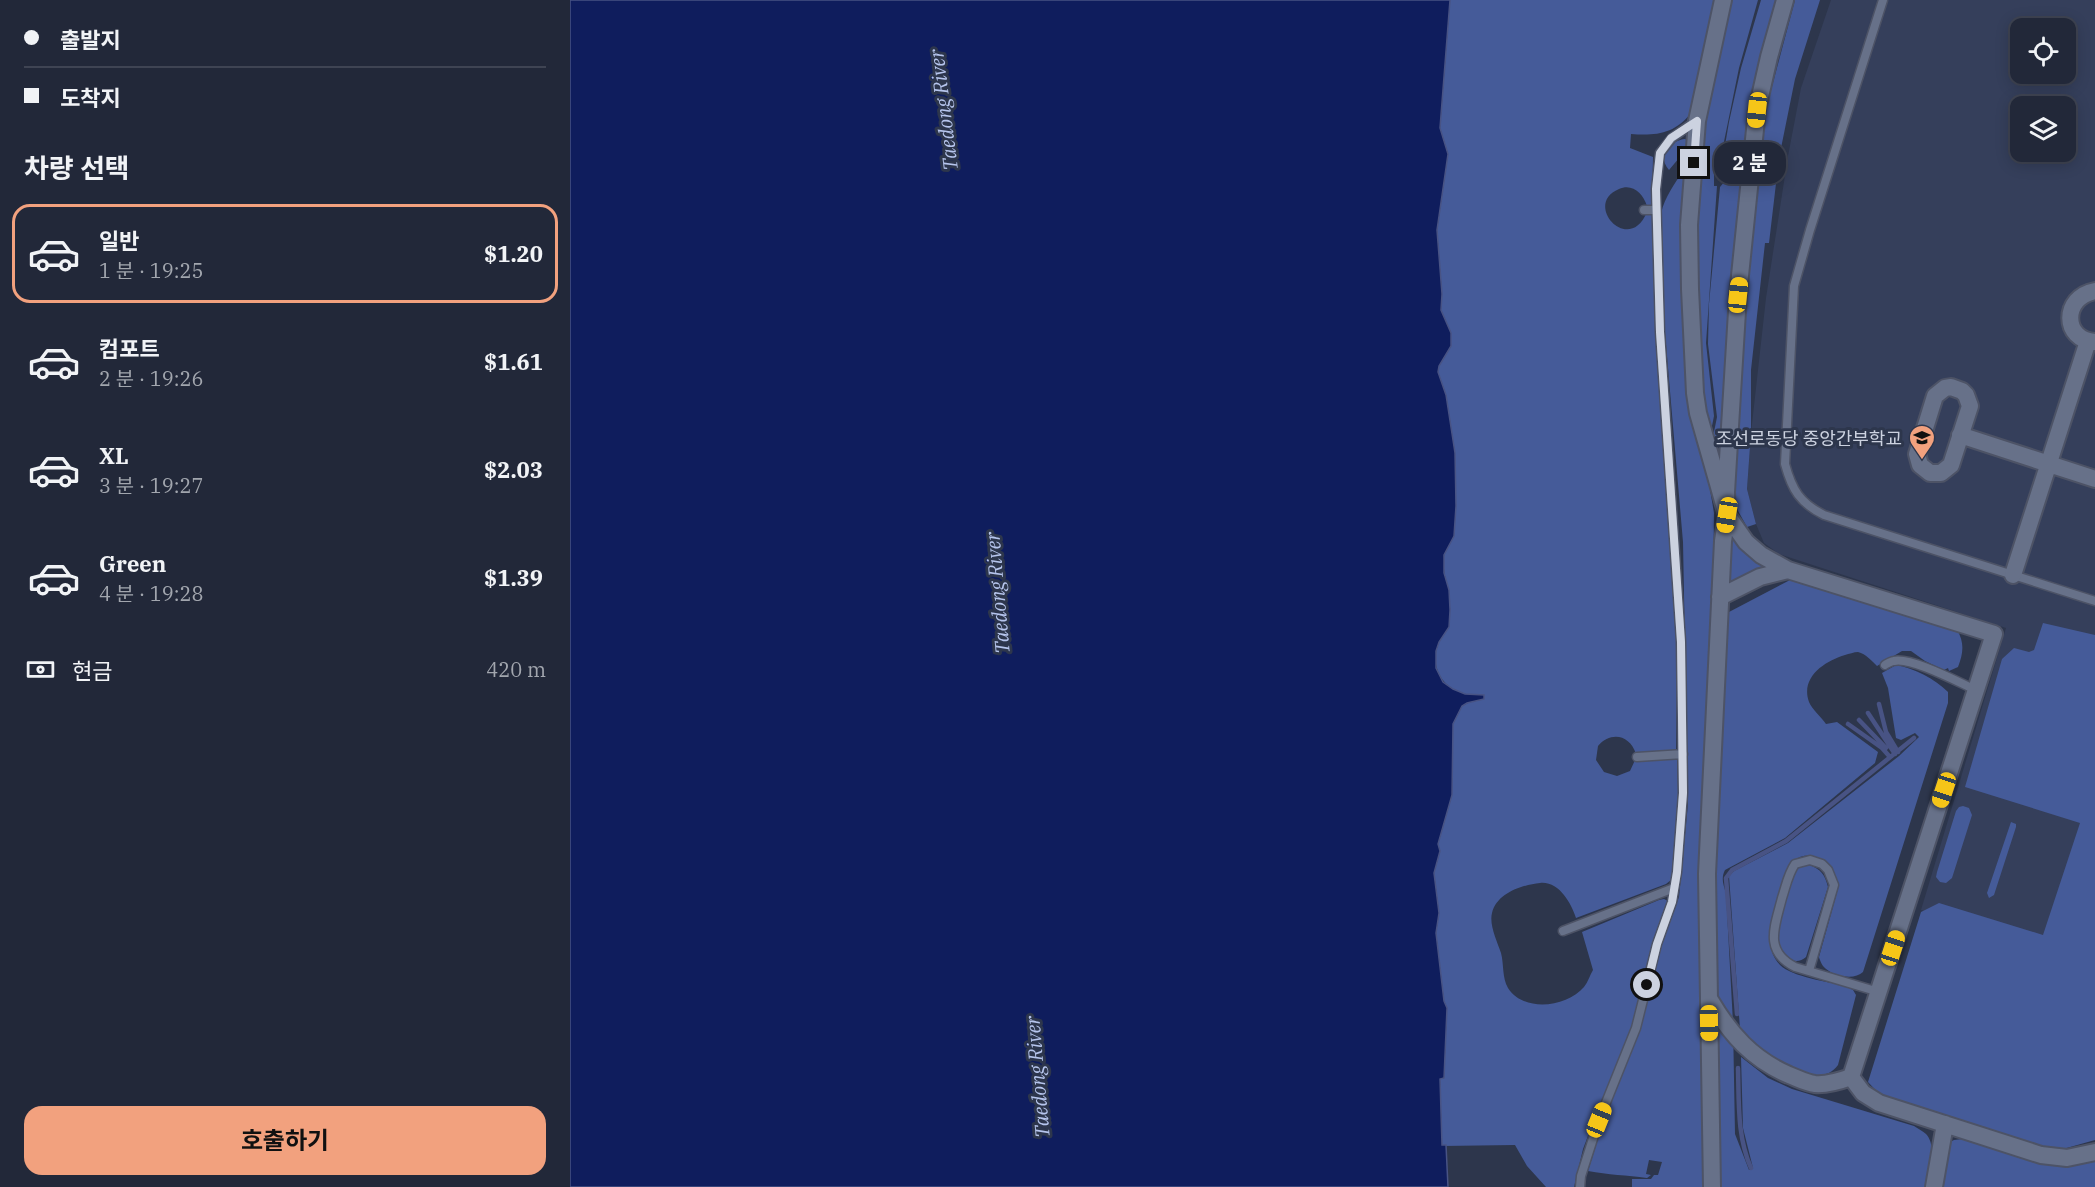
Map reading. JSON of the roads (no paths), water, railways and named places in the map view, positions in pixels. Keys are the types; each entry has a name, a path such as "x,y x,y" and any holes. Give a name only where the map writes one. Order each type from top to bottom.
{"street":[{"path":"1724,0 1697,121 1689,225 1693,364 1698,413 1727,515 1753,549 1788,570 1994,634 1851,1077"},
{"path":"1712,1187 1707,874 1720,597 1727,515 1728,439 1738,295 1757,110 1768,57 1785,0"},
{"path":"2013,575 2091,342 2076,334 2072,327 2070,310 2080,296 2095,291"},
{"path":"1945,388 1962,390 1969,400 1970,406 1960,435 1951,465 1947,470 1930,473 1920,465 1917,454 1935,396 1945,388"},
{"path":"1960,435 2095,478"},
{"path":"1720,597 1760,577 1788,570"},
{"path":"1709,999 1735,1038 1757,1058 1776,1069 1815,1084 2041,1155 2067,1158 2095,1152"},
{"path":"1815,1084 1834,1083 1851,1077"},
{"path":"1851,1077 1863,1093 1879,1103"},
{"path":"1934,1187 1945,1124"}],"lane":[{"path":"1883,0 1796,276 1785,464 1789,482 1798,497 1810,508 1824,515 2095,602"},
{"path":"1580,1187 1581,1176 1599,1120 1636,1028 1657,944 1672,902 1677,872 1683,793 1681,642 1660,332 1656,189 1660,153 1671,138 1697,121"},
{"path":"1644,210 1656,210"},
{"path":"1885,665 1893,661 1904,661 1924,667 1976,690"},
{"path":"1637,757 1683,754"},
{"path":"1809,971 1834,885 1828,870 1822,864 1810,860 1795,864 1789,874 1772,935 1778,955 1785,962 1809,971 1879,992"},
{"path":"1563,931 1674,888"}],"water":[{"name":"Taedong River","path":"570,0 1450,0 1440,128 1448,154 1437,230 1441,310 1451,333 1451,346 1438,372 1446,395 1455,453 1456,506 1454,536 1444,555 1444,573 1449,590 1449,627 1436,651 1436,668 1443,682 1453,689 1465,694 1484,695 1484,699 1462,706 1453,724 1452,795 1438,844 1440,851 1434,873 1439,913 1436,933 1444,1001 1447,1008 1444,1078 1440,1079 1442,1145 1446,1145 1448,1187 570,1187"}],"waterway":[{"path":"1879,704 1886,732 1898,752"},
{"path":"1868,713 1895,754"},
{"path":"1859,720 1886,748"},
{"path":"1848,724 1882,748 1890,757"},
{"path":"1737,1014 1726,878 1732,870 1786,841 1914,738"},
{"path":"1738,1068 1741,1132 1751,1168"}],"place":[{"name":"조선로동당 중앙간부학교","path":"1922,461"}]}
